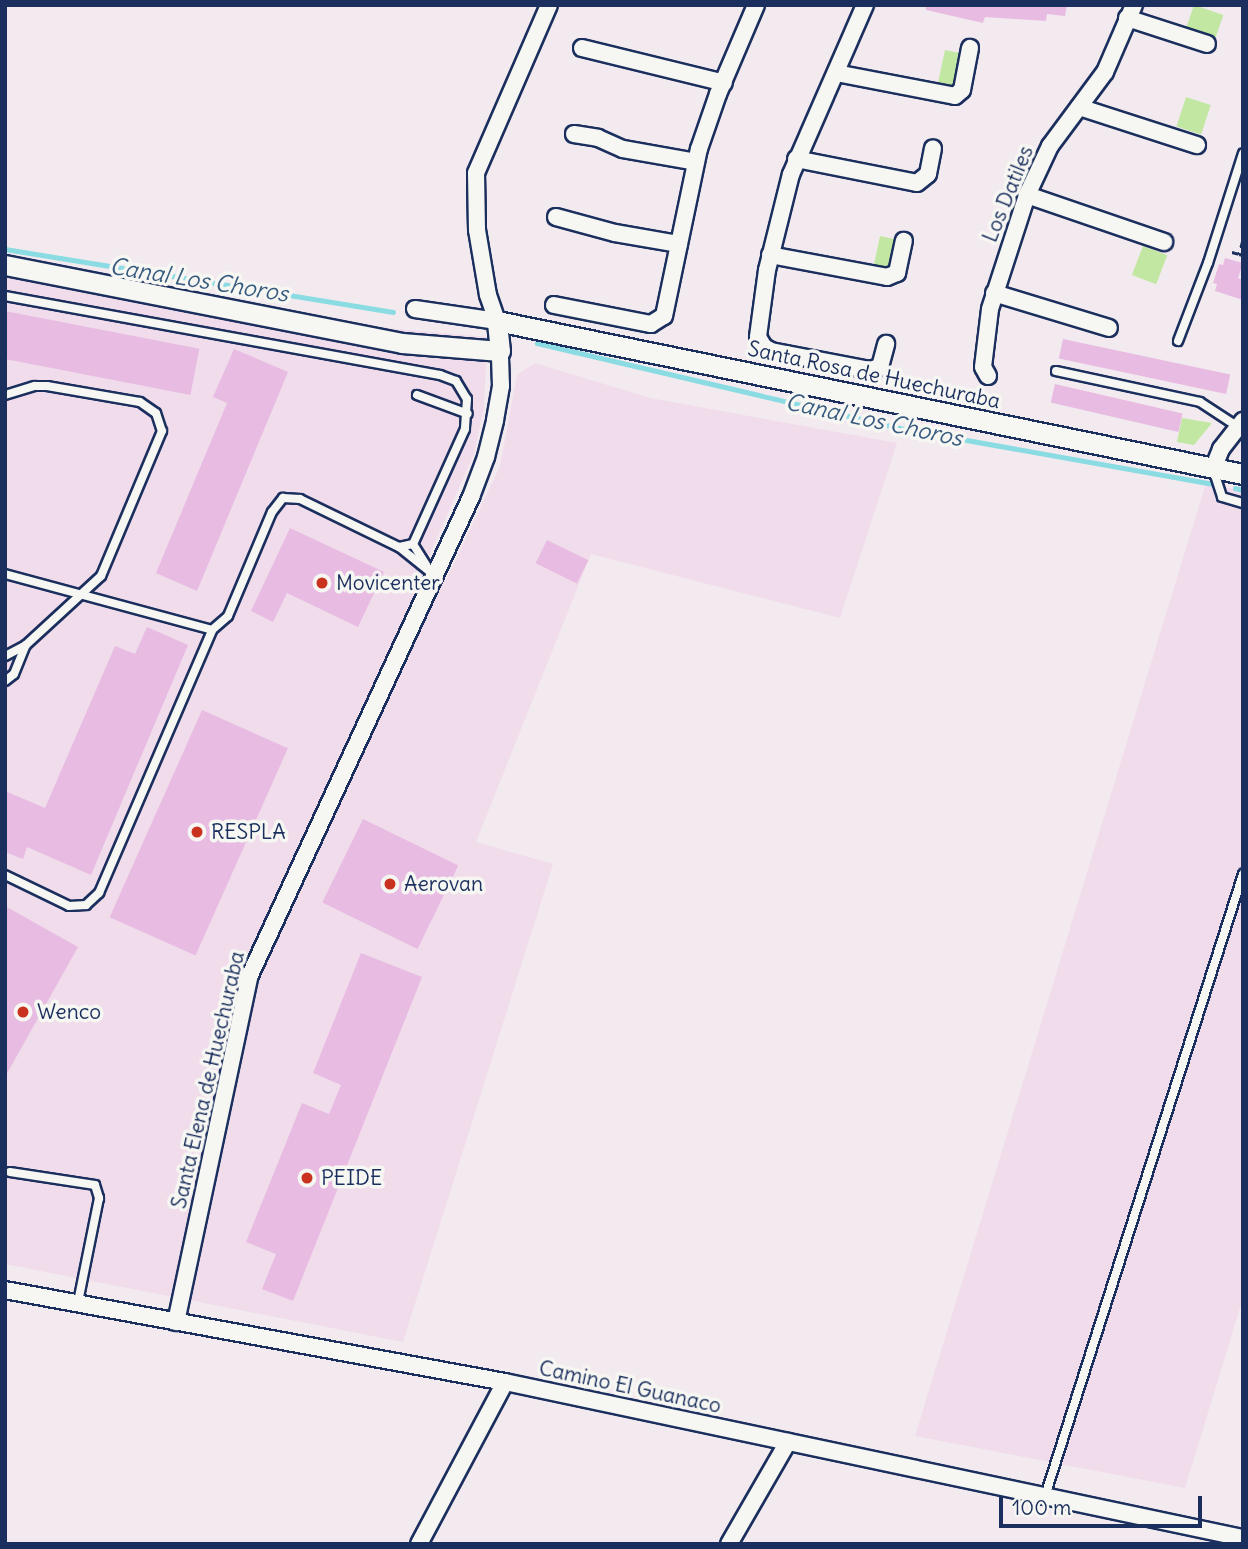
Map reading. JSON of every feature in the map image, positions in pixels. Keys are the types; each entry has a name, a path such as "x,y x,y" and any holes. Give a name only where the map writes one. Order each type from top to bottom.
{"street":[{"path":"5,265 401,343 500,351 497,321 488,295 477,230 476,173 549,5"},
{"path":"554,305 651,324 659,322 665,313 696,162 756,5"},
{"path":"851,33 855,5"},
{"path":"865,5 796,159 770,255 758,333 764,347 777,352 874,370 880,367 886,344"},
{"path":"1129,9 1207,44"},
{"name":"Los Datiles","path":"988,376 983,367 994,293 1027,195 1050,146 1105,72 1129,9"},
{"path":"582,48 724,83"},
{"path":"836,73 955,96 962,90 970,48"},
{"path":"1079,107 1197,145"},
{"path":"574,134 598,138 623,149 696,162"},
{"path":"796,159 917,183 928,174 933,148"},
{"path":"1027,195 1164,242"},
{"path":"556,217 615,233 679,244"},
{"path":"770,255 887,277 897,272 904,242"},
{"path":"994,293 1109,328"},
{"name":"Santa Rosa de Huechuraba","path":"415,309 497,321 1243,474"},
{"name":"Santa Elena de Huechuraba","path":"176,1322 255,959 486,457 501,386 500,351"},
{"path":"1213,468 1221,449 1240,424"},
{"name":"Camino El Guanaco","path":"5,1290 505,1382 1243,1538"},
{"path":"419,1544 505,1382"},
{"path":"729,1544 788,1442"}],"lane":[{"path":"1178,341 1208,263 1243,153"},
{"path":"5,296 440,375 456,381 463,389 468,414 460,443 413,544 399,547"},
{"path":"1056,371 1200,402 1240,424"},
{"path":"5,395 35,386 47,386 140,402 149,406 161,422 160,442 106,569 26,645 5,656"},
{"path":"417,395 468,414"},
{"path":"1213,468 1222,497 1243,503"},
{"path":"5,875 69,906 86,905 99,893 212,630 228,616 272,512 283,498 300,499 399,547 434,574"},
{"path":"413,544 434,574"},
{"path":"5,574 78,596 212,630"},
{"path":"5,681 15,674 26,645"},
{"path":"1045,1496 1243,874"},
{"path":"10,1171 95,1185 99,1198 78,1302"}],"path":[{"path":"1232,252 1241,254 1243,241"}],"shaded area":[{"path":"5,261 364,326 487,337 484,407 474,454 423,569 446,580 500,466 517,375 535,363 650,398 897,443 840,618 591,554 476,842 553,864 403,1342 5,1264"},
{"path":"1206,483 1243,491 1243,1298 1185,1488 915,1436"}],"green space":[{"path":"1194,5 1223,15 1215,40 1186,30"},
{"path":"945,50 964,54 957,86 938,82"},
{"path":"1186,97 1211,105 1201,135 1176,126"},
{"path":"880,236 899,240 892,271 873,267"},
{"path":"1143,246 1167,255 1156,284 1132,275"},
{"path":"1182,418 1212,423 1194,445 1177,442"}],"building":[{"path":"926,5 1067,5 1065,16 1047,14 1046,21 985,17 983,23 926,10"},
{"path":"1225,258 1243,263 1238,278 1243,280 1243,300 1215,291 1217,284 1213,283 1219,264 1223,265"},
{"path":"5,311 199,349 190,395 5,359"},
{"path":"1063,339 1230,375 1226,394 1059,359"},
{"path":"234,349 288,372 197,591 156,573 227,403 213,397"},
{"path":"1055,384 1183,413 1178,432 1051,403"},
{"name":"Movicenter","path":"290,528 384,572 358,627 287,593 273,622 251,611"},
{"path":"547,540 588,560 577,584 536,563"},
{"path":"147,627 188,645 91,875 27,847 23,859 5,852 5,791 45,808 115,646 135,654"},
{"name":"RESPLA","path":"202,710 288,748 196,956 110,917"},
{"name":"Aerovan","path":"363,819 458,865 418,949 322,903"},
{"name":"Wenco","path":"5,906 78,947 5,1077"},
{"name":"PEIDE","path":"361,953 422,977 293,1301 262,1289 276,1254 246,1242 302,1103 329,1114 341,1085 313,1073"}],"waterway":[{"name":"Canal Los Choros","path":"5,249 393,312"},
{"name":"Canal Los Choros","path":"537,343 899,428 1213,484"},
{"name":"Canal Los Choros","path":"1235,488 1243,490"}],"place":[{"name":"Movicenter","path":"322,583"},
{"name":"RESPLA","path":"197,832"},
{"name":"Aerovan","path":"390,884"},
{"name":"Wenco","path":"23,1012"},
{"name":"PEIDE","path":"307,1178"}]}
